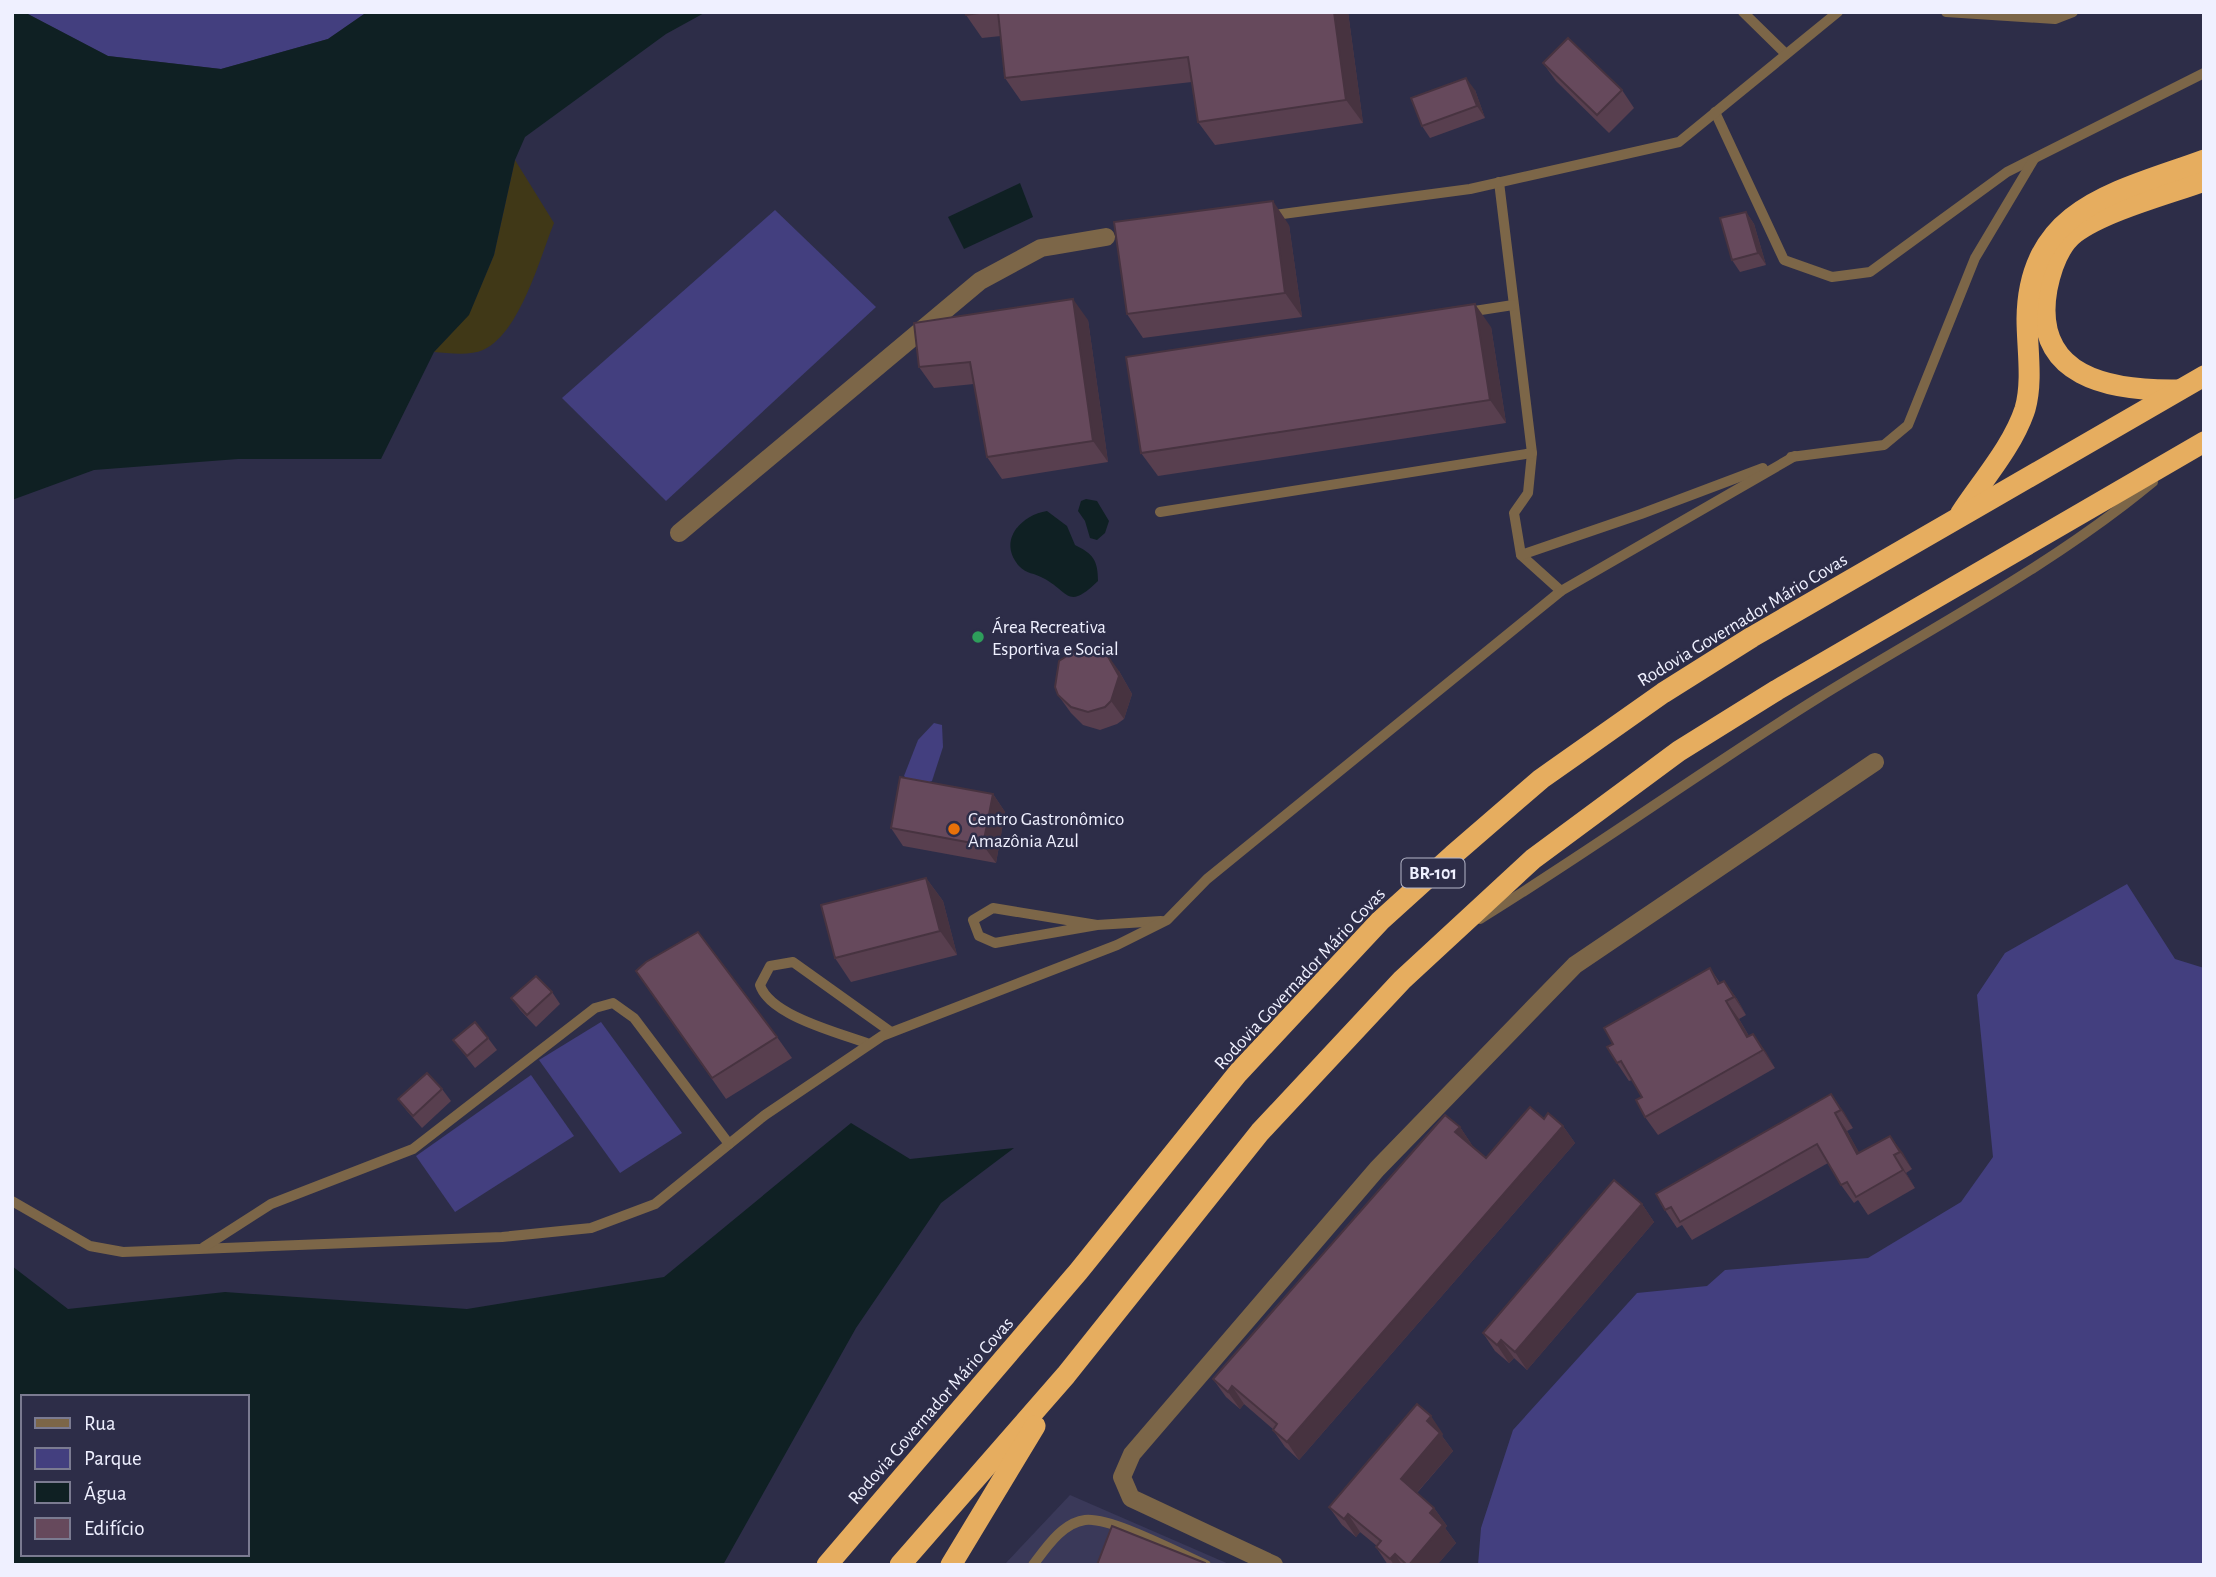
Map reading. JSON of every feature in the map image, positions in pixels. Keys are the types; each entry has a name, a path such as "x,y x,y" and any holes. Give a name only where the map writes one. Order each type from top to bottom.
{"highway":[{"path":"1959,516 2007,444 2025,407 2030,281 2047,242 2064,220 2109,195 2204,160"},
{"path":"2180,390 2119,388 2093,380 2074,369 2051,344 2047,330 2046,299 2057,257 2076,233 2105,218 2204,181"},
{"name":"Rodovia Governador Mário Covas","path":"827,1565 1078,1272 1238,1073 1380,922 1541,779 1603,734 1752,637 2204,376"},
{"name":"BR-101","path":"900,1565 1066,1375 1260,1132 1354,1028 1436,946 1533,859 1679,751 1777,690 2197,446"},
{"path":"951,1565 1066,1375"}],"street":[{"path":"679,533 980,281 1041,248 1113,237"},
{"path":"1274,1565 1131,1498 1122,1477 1132,1454 1377,1169 1575,965 1875,762"}],"lane":[{"path":"1742,12 1786,54"},
{"path":"1255,218 1499,182 1679,142 1838,12"},
{"path":"1945,12 2055,19 2073,12"},
{"path":"1715,112 1784,260 1832,277 1870,272 2007,172 2204,73"},
{"path":"1521,555 1641,514 1795,456 1884,445 1908,425 1975,258 2034,159"},
{"path":"1499,182 1532,453 1528,493 1514,513 1521,555 1561,591"},
{"path":"1459,313 1513,305"},
{"path":"1436,946 1545,879 1702,771 2037,567 2105,521 2197,446"},
{"path":"1160,512 1532,453"},
{"path":"12,1202 90,1246 123,1252 502,1237 591,1228 655,1205 765,1115 869,1044 891,1032 1117,945 1167,920 1207,879 1561,591 1795,456"},
{"path":"1097,925 993,908 973,920 979,936 995,943 1097,925 1167,920"},
{"path":"869,1044 786,1012 763,996 760,985 769,966 793,962 891,1032"},
{"path":"202,1248 271,1205 413,1149 595,1008 613,1003 634,1018 729,1144"},
{"path":"1033,1565 1051,1541 1065,1529 1083,1520 1102,1520 1206,1565"}],"shaded area":[{"path":"1070,1495 1231,1565 1004,1565"}],"green space":[{"path":"24,12 367,12 328,39 221,69 108,56"},
{"path":"775,210 876,307 666,501 562,398"},
{"path":"934,723 942,725 943,747 932,781 914,783 904,776 918,740"},
{"path":"2127,884 2175,959 2204,968 2204,1565 1478,1565 1481,1528 1513,1430 1637,1293 1707,1286 1725,1270 1868,1258 1961,1202 1993,1157 1977,995 2005,953"},
{"path":"601,1022 682,1133 620,1173 539,1060"},
{"path":"531,1075 574,1136 455,1212 416,1156"}],"sand":[{"path":"515,160 554,223 527,294 508,328 483,350 465,354 434,352 469,314 494,255"}],"water":[{"path":"12,12 24,12 108,56 221,69 328,39 367,12 706,12 666,34 525,137 515,160 494,255 469,315 434,352 381,459 238,459 94,470 12,500"},
{"path":"1020,183 1033,217 964,249 948,217"},
{"path":"1081,501 1097,501 1109,521 1105,533 1097,540 1090,538 1085,521 1078,511"},
{"path":"1047,511 1067,526 1075,545 1090,555 1097,568 1098,581 1080,595 1069,596 1052,583 1022,569 1013,557 1010,547 1015,531 1037,513"},
{"path":"851,1123 910,1159 1014,1148 941,1203 856,1328 723,1565 12,1565 12,1266 68,1309 225,1292 467,1309 664,1277"}],"building":[{"path":"965,12 986,12 966,15"},
{"path":"998,12 1334,12 1346,100 1198,122 1188,57 1005,78"},
{"path":"1568,38 1622,90 1597,115 1543,63"},
{"path":"1466,78 1477,106 1422,126 1411,98"},
{"path":"1273,201 1285,293 1127,314 1114,222"},
{"path":"1746,212 1758,253 1732,260 1720,218"},
{"path":"1073,299 1093,441 987,457 970,362 919,367 914,323"},
{"path":"1475,304 1490,400 1141,453 1126,357"},
{"path":"1081,647 1099,649 1106,653 1119,676 1111,701 1105,707 1088,712 1071,707 1058,695 1055,687 1059,661"},
{"path":"900,777 993,794 983,845 891,828"},
{"path":"926,878 940,931 835,958 821,905"},
{"path":"698,932 777,1037 712,1078 636,971 646,962"},
{"path":"1710,968 1718,984 1724,981 1734,997 1726,1001 1747,1037 1753,1034 1763,1050 1645,1117 1636,1100 1642,1097 1621,1061 1617,1063 1607,1047 1613,1044 1604,1028"},
{"path":"536,976 552,992 527,1015 511,998"},
{"path":"475,1022 488,1038 467,1056 453,1040"},
{"path":"427,1073 442,1089 413,1116 398,1099"},
{"path":"1831,1094 1841,1110 1835,1113 1857,1154 1890,1136 1900,1152 1894,1155 1903,1170 1856,1197 1847,1182 1841,1185 1817,1144 1680,1222 1671,1207 1665,1210 1656,1194"},
{"path":"1530,1107 1544,1119 1548,1113 1563,1126 1287,1442 1273,1430 1277,1424 1232,1386 1228,1392 1213,1379 1445,1115 1460,1127 1455,1132 1486,1158"},
{"path":"1614,1180 1642,1204 1515,1352 1501,1340 1497,1345 1483,1333"},
{"path":"1417,1404 1431,1416 1427,1421 1440,1433 1401,1479 1434,1508 1430,1513 1443,1525 1407,1565 1395,1554 1390,1559 1376,1547 1381,1541 1348,1514 1344,1519 1329,1507"},
{"path":"1112,1526 1205,1563 1205,1565 1097,1565"}],"place":[{"name":"Área Recreativa Esportiva e Social","path":"978,637"},
{"name":"Centro Gastronômico Amazônia Azul","path":"954,829"}]}
